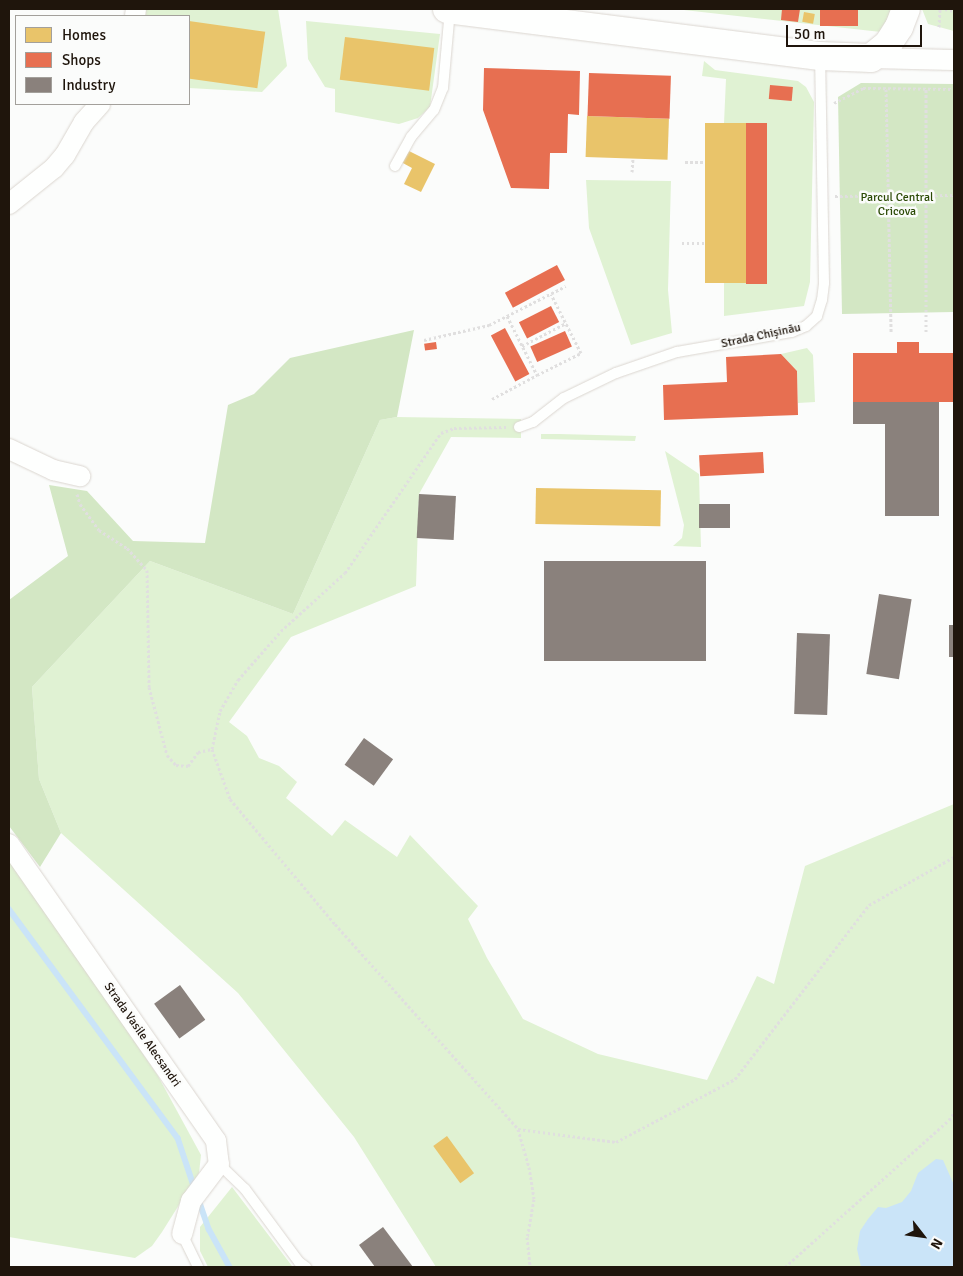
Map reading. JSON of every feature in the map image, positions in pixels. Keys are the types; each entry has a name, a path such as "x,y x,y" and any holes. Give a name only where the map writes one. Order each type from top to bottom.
{"street":[{"path":"448,9 820,56 954,60"},
{"path":"871,58 888,44 899,27 906,9"},
{"path":"9,204 54,168 69,149 84,122 99,105"},
{"path":"9,449 53,470 76,476"},
{"name":"Strada Vasile Alecsandri","path":"9,844 216,1141 219,1164"},
{"path":"182,1234 191,1202 219,1164"}],"lane":[{"path":"395,166 411,137 434,110 443,88 448,9"},
{"name":"Strada Chișinău","path":"519,427 533,422 564,398 616,373 677,352 792,332 806,326 817,316 822,300 820,56"},
{"path":"219,1164 245,1188 299,1262 306,1267"},
{"path":"182,1234 198,1267"}],"path":[{"path":"939,27 940,9"},
{"path":"945,9 954,11"},
{"path":"821,111 863,88 954,89"},
{"path":"886,89 891,333"},
{"path":"926,89 926,332"},
{"path":"632,172 633,159"},
{"path":"685,162 704,162"},
{"path":"822,196 954,195"},
{"path":"682,243 704,243"},
{"path":"424,340 489,325 566,286"},
{"path":"492,399 581,353 551,294"},
{"path":"506,316 537,375"},
{"path":"522,346 566,323"},
{"path":"519,427 454,428 441,433 345,573 281,631 238,680 220,711 212,749 230,800 335,924 518,1129 529,1168 534,1199 527,1237 530,1267"},
{"path":"76,476 80,504 99,530 127,548 147,570 149,687 166,755 176,765 188,766 198,752 212,749"},
{"path":"518,1129 616,1142 735,1078 869,905 954,857"},
{"path":"785,1267 954,1113"}],"green space":[{"path":"144,9 278,9 287,66 262,92 190,88 190,15 142,15"},
{"path":"675,9 894,9 881,32"},
{"path":"922,9 954,9 954,31 928,24"},
{"path":"306,21 440,34 430,107 418,118 399,124 335,112 335,89 325,87 308,59"},
{"path":"704,61 715,70 798,81 806,87 814,102 810,282 804,306 724,316 724,283 765,283 767,124 724,123 726,79 702,76"},
{"name":"Parcul Central Cricova","path":"861,83 954,84 954,312 842,314 838,97"},
{"path":"586,180 671,181 668,290 672,333 631,345 589,228"},
{"path":"414,330 397,417 380,420 293,614 150,561 32,687 39,779 61,833 40,867 9,826 9,600 68,556 49,485 87,491 133,541 205,543 228,405 254,394 290,358"},
{"path":"807,348 813,355 815,402 798,403 797,371 781,354"},
{"path":"397,417 521,419 521,438 451,437 419,494 416,586 291,637 229,722 247,736 259,758 279,766 297,782 286,798 332,836 345,820 397,857 410,835 478,906 468,919 487,958 523,1019 598,1054 707,1080 757,976 774,984 805,866 954,804 954,1267 436,1267 354,1137 238,993 61,833 39,779 32,687 150,561 293,614 380,420"},
{"path":"541,434 636,436 635,441 541,439"},
{"path":"665,451 699,474 701,547 673,546 682,538 684,525"},
{"path":"9,857 158,1076 201,1155 199,1173 162,1232 152,1246 135,1258 9,1237"},
{"path":"232,1187 294,1267 208,1267 200,1251 200,1227"}],"water":[{"path":"936,1159 943,1160 954,1185 954,1267 861,1267 857,1249 860,1231 868,1219 878,1207 886,1208 902,1202 911,1191 918,1173"}],"building: Homes":[{"path":"804,12 815,14 813,24 802,22"},
{"path":"190,21 265,32 257,88 190,79"},
{"path":"345,37 434,48 429,91 340,80"},
{"path":"587,116 669,119 668,160 586,157"},
{"path":"705,123 746,123 746,283 705,283"},
{"path":"407,150 435,164 421,192 404,184 412,168 401,162"},
{"path":"536,488 661,490 660,526 535,524"},
{"path":"447,1136 474,1173 460,1183 433,1146"}],"building: Shops":[{"path":"782,9 800,9 798,22 781,20"},
{"path":"820,9 858,9 858,26 820,26"},
{"path":"484,68 580,71 579,115 568,114 567,153 550,153 549,189 511,188 483,110"},
{"path":"589,73 671,76 669,119 587,116"},
{"path":"770,85 793,87 792,101 769,99"},
{"path":"746,123 767,123 767,284 746,284"},
{"path":"557,265 565,280 513,308 505,293"},
{"path":"551,306 559,322 527,338 519,322"},
{"path":"505,328 529,374 515,381 491,336"},
{"path":"565,331 572,347 537,362 530,346"},
{"path":"436,342 437,349 425,351 424,344"},
{"path":"897,342 919,342 919,353 954,353 954,402 853,402 853,353 897,353"},
{"path":"781,354 797,371 798,415 664,420 663,385 727,382 726,357"},
{"path":"763,452 764,473 700,476 699,455"}],"building: Industry":[{"path":"853,402 939,402 939,516 885,516 885,424 853,424"},
{"path":"419,494 456,496 454,540 417,538"},
{"path":"699,504 730,504 730,528 699,528"},
{"path":"544,561 706,561 706,661 544,661"},
{"path":"879,594 912,599 899,679 866,674"},
{"path":"949,625 954,625 954,657 949,657"},
{"path":"797,633 830,634 827,715 794,714"},
{"path":"364,738 393,759 374,786 345,765"},
{"path":"180,985 205,1020 179,1039 154,1004"},
{"path":"383,1227 413,1267 375,1267 359,1245"}],"waterway":[{"path":"9,909 178,1138 195,1189"},
{"path":"199,1200 209,1229 230,1267"}]}
